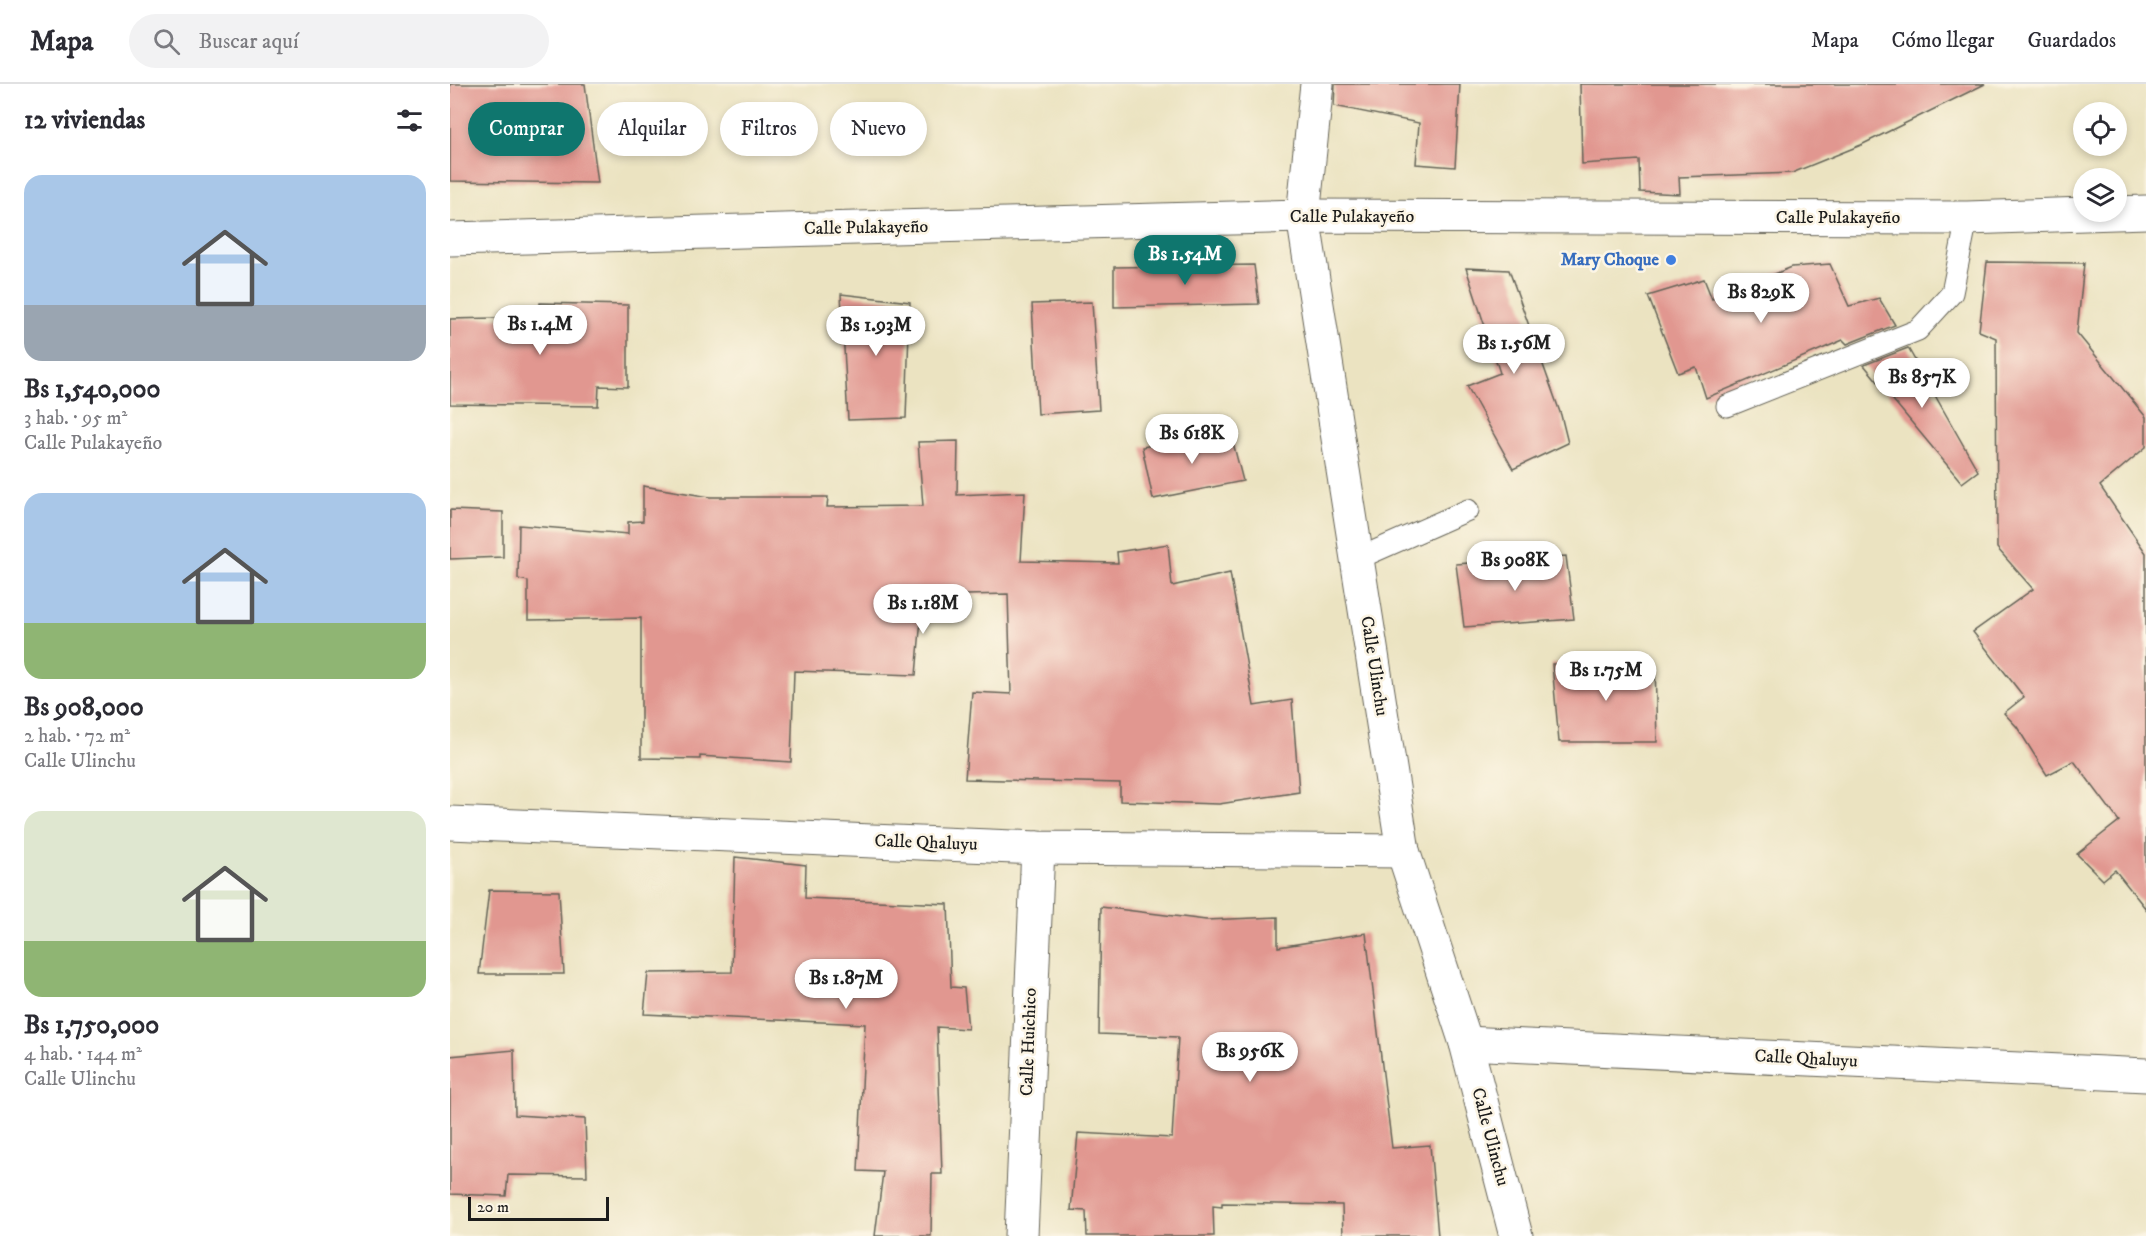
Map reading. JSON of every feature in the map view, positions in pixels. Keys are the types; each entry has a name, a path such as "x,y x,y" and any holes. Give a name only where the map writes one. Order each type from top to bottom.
{"street":[{"name":"Calle Ulinchu","path":"1317,84 1303,216 1403,851 1466,1043 1516,1236"},
{"name":"Calle Pulakayeño","path":"450,239 1303,216 1967,218 2146,212"},
{"name":"Calle Qhaluyu","path":"450,823 1038,848 1403,851"},
{"name":"Calle Huichico","path":"1021,1236 1038,848"},
{"name":"Calle Qhaluyu","path":"1466,1043 2146,1074"}],"lane":[{"path":"1727,405 1918,330 1952,292 1967,218"},
{"path":"1357,559 1468,510"}],"building":[{"path":"450,84 585,84 598,183 450,181"},
{"path":"1335,84 1460,84 1455,167 1416,164 1419,123 1334,106"},
{"path":"1580,84 1985,84 1861,145 1792,173 1679,177 1680,194 1640,192 1639,160 1582,164"},
{"path":"1987,262 2084,263 2077,333 2146,417 2146,447 2100,486 2146,553 2146,909 2115,870 2103,880 2077,854 2119,821 2074,761 2047,775 2017,727 2004,713 2024,697 1973,632 2033,589 1997,548 1996,338 1979,331"},
{"path":"1830,264 1849,306 1879,298 1895,325 1847,344 1843,340 1706,398 1696,367 1678,373 1648,296 1704,279 1712,299 1792,267"},
{"path":"1254,265 1259,304 1114,307 1114,267"},
{"path":"1466,268 1509,270 1561,415 1568,443 1513,469 1467,386 1500,373"},
{"path":"841,294 910,302 906,418 848,420"},
{"path":"1092,302 1099,410 1038,414 1032,304"},
{"path":"540,303 628,305 628,387 599,386 598,406 450,404 450,319 540,317"},
{"path":"1908,348 1978,471 1962,483 1864,365"},
{"path":"1230,431 1243,481 1153,499 1142,447"},
{"path":"958,441 957,495 1025,492 1021,561 1118,563 1117,552 1168,544 1172,586 1230,573 1254,706 1292,700 1299,792 1219,804 1120,801 1120,783 965,779 972,692 1011,694 1008,594 923,596 916,675 794,671 791,762 700,756 700,759 641,758 641,618 528,620 528,581 518,579 519,525 628,534 628,522 643,521 643,486 710,497 828,497 827,507 923,506 918,442"},
{"path":"450,510 503,512 503,557 450,559"},
{"path":"1566,556 1574,619 1464,627 1456,564"},
{"path":"1655,663 1657,742 1559,742 1552,664"},
{"path":"735,857 806,865 805,898 948,904 951,987 964,988 968,1029 937,1027 942,1174 932,1174 931,1236 875,1236 883,1172 858,1171 865,1024 644,1014 648,973 732,972"},
{"path":"489,890 559,891 564,974 479,974"},
{"path":"1101,907 1206,920 1278,917 1278,947 1366,933 1392,1148 1430,1145 1438,1236 1343,1236 1342,1205 1222,1203 1222,1207 1213,1206 1214,1236 1087,1236 1086,1211 1071,1210 1078,1133 1172,1138 1178,1037 1099,1034"},
{"path":"514,1050 515,1115 585,1119 587,1176 508,1175 506,1196 450,1194 450,1056"}],"place":[{"name":"Mary Choque","path":"1671,260"}]}
